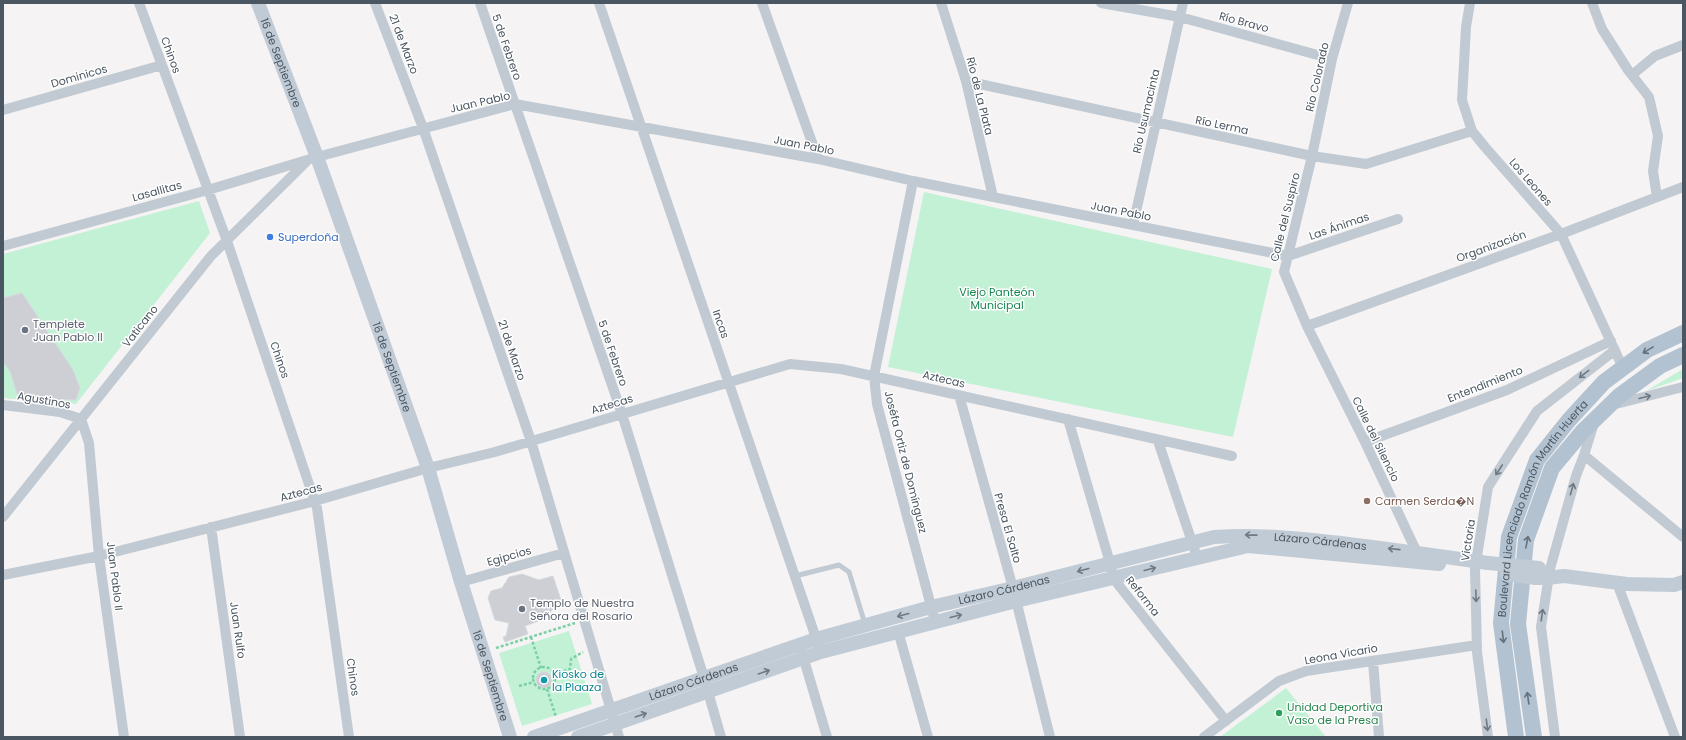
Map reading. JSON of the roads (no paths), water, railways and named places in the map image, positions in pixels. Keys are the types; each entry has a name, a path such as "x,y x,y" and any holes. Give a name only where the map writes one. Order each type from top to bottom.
{"main road":[{"name":"Boulevard Licenciado Ramón Martín Huerta","path":"1516,737 1501,623 1509,537 1537,460 1569,420 1599,388 1648,350 1683,333"},
{"name":"Boulevard Licenciado Ramón Martín Huerta","path":"1534,737 1518,624 1526,540 1552,468 1595,419 1619,396 1660,366 1683,355"}],"street":[{"name":"Chinos","path":"139,3 227,241 315,501 349,737"},
{"name":"16 de Septiembre","path":"258,3 313,158 428,468 461,582 510,737"},
{"name":"21 de Marzo","path":"375,3 423,128 531,442 617,730"},
{"name":"5 de Febrero","path":"480,3 622,414 721,737"},
{"name":"Incas","path":"599,3 821,652"},
{"path":"762,3 818,159"},
{"name":"Río de La Plata","path":"941,3 966,81 993,197"},
{"name":"Río Bravo","path":"1102,3 1180,17 1332,59"},
{"name":"Río Usumacinta","path":"1133,225 1183,3"},
{"name":"Río Colorado","path":"1312,156 1332,59 1348,3"},
{"name":"Los Leones","path":"1470,3 1466,27 1462,100 1472,131 1561,234 1624,368"},
{"path":"1592,3 1602,29 1632,75 1649,97 1658,136 1653,171 1657,197"},
{"path":"1632,75 1655,56 1683,45"},
{"name":"Dominicos","path":"3,110 162,65"},
{"name":"Río Lerma","path":"966,81 1312,156 1366,164 1472,131"},
{"name":"Juan Pablo","path":"313,158 515,104 818,159 913,181 1288,256"},
{"name":"Calle del Suspiro","path":"1307,326 1284,272 1312,156"},
{"name":"Lasallitas","path":"3,246 208,190 313,158"},
{"name":"Vaticano","path":"3,518 211,256 313,158"},
{"name":"Joséfa Ortiz de Domínguez","path":"913,181 874,376 877,404 935,622"},
{"name":"Organización","path":"1307,326 1561,234 1683,187"},
{"name":"Las Ánimas","path":"1288,256 1398,219"},
{"name":"Calle del Silencio","path":"1307,326 1365,442 1419,557"},
{"name":"Entendimiento","path":"1365,442 1507,390 1613,346"},
{"name":"Victoria","path":"1488,737 1477,645 1488,487 1537,411 1613,346"},
{"name":"Aztecas","path":"3,575 99,556 315,501 428,468 531,442 790,364 841,369 1068,419 1158,441 1232,456"},
{"path":"1608,406 1683,387"},
{"name":"Presa El Salto","path":"959,395 1014,594 1050,737"},
{"name":"Agustinos","path":"3,405 60,412 81,419"},
{"name":"Juan Pablo II","path":"81,419 89,444 99,556 124,737"},
{"name":"Reforma","path":"1068,419 1113,578 1226,721"},
{"path":"1555,737 1541,627 1543,573 1595,419"},
{"path":"1158,441 1197,557"},
{"path":"1584,455 1683,537"},
{"name":"Juan Rulfo","path":"212,527 240,737"},
{"name":"Lázaro Cárdenas","path":"578,737 617,730 708,692 821,652 935,622 1014,594 1110,563 1214,537 1245,535 1276,536 1482,566 1618,583 1674,585 1683,582"},
{"name":"Lázaro Cárdenas","path":"534,737 800,644 931,607 1113,578 1248,546 1419,557"},
{"name":"Egipcios","path":"461,582 564,553"},
{"path":"1618,583 1676,737 1683,735"},
{"path":"898,631 928,737"},
{"path":"800,644 827,737"},
{"name":"Leona Vicario","path":"1204,737 1279,681 1306,671 1477,645"},
{"path":"1373,661 1379,737"}],"lane":[{"path":"795,576 839,564 849,572 866,625"}],"place":[{"name":"Superdoña","path":"270,237"},
{"name":"Templete Juan Pablo II","path":"25,330"},
{"name":"Carmen Serda�N","path":"1367,501"},
{"name":"Templo de Nuestra Señora del Rosario","path":"522,609"},
{"name":"Kiosko de la Plaaza","path":"544,680"},
{"name":"Unidad Deportiva Vaso de la Presa","path":"1279,713"}],"park label":[{"name":"Viejo Panteón Municipal","path":"997,298"}]}
